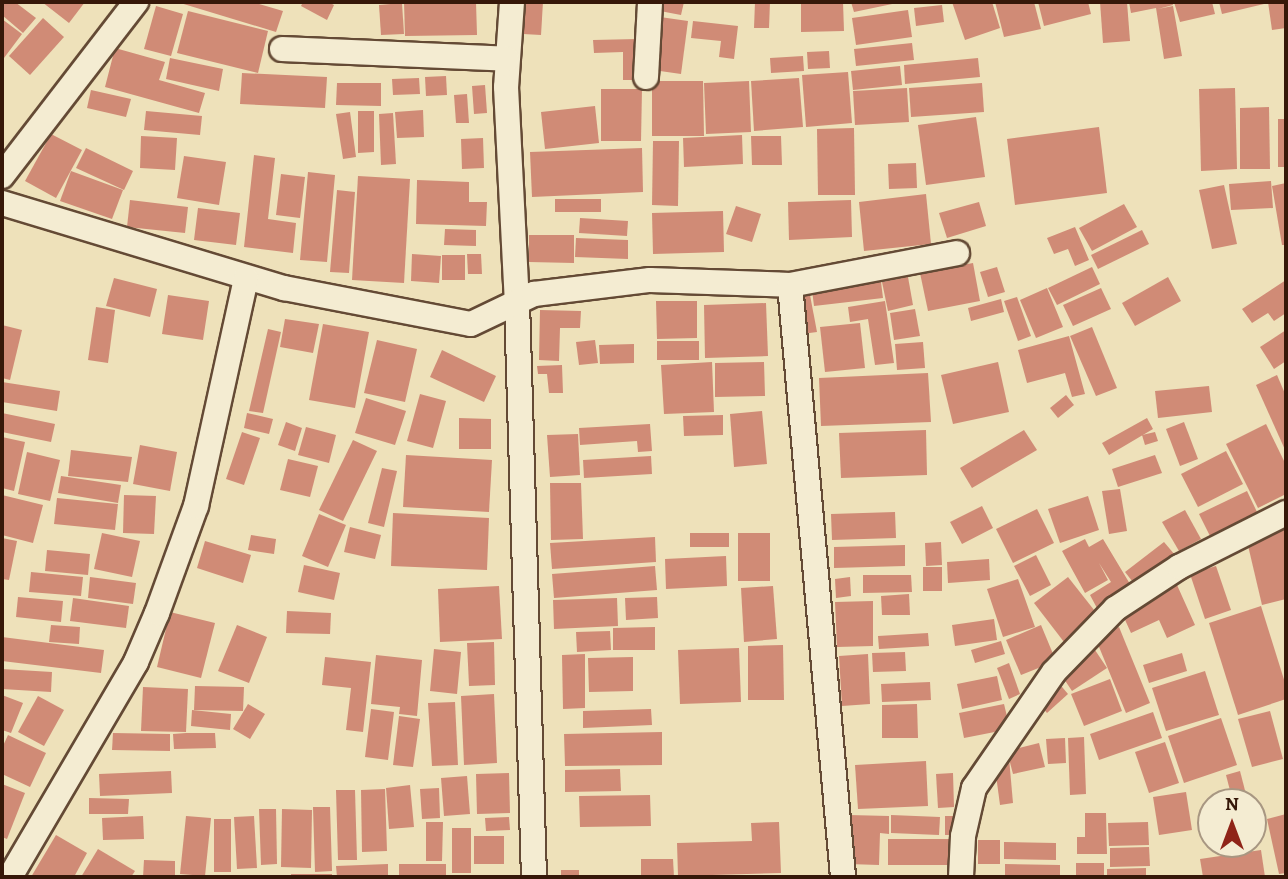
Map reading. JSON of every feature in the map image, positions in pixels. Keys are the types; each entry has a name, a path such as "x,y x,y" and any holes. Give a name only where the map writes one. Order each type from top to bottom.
{"street":[{"path":"2,176 136,2"},
{"path":"512,2 506,87 517,302 534,877"},
{"path":"646,77 650,2"},
{"path":"282,49 507,59"},
{"path":"2,203 246,278 471,324 534,294 650,280 790,285 957,253"},
{"path":"10,877 136,662 157,613 196,506 246,278"},
{"path":"790,285 843,877"},
{"path":"961,877 963,836 974,788 1054,672 1115,609 1179,567 1286,513"}],"building":[{"path":"2,2 15,2 36,18 23,33 2,15"},
{"path":"42,2 85,2 69,23"},
{"path":"177,2 252,2 283,11 276,32"},
{"path":"303,2 328,2 334,5 327,20 301,6"},
{"path":"404,2 476,2 477,35 405,36"},
{"path":"525,2 543,2 541,35 523,34"},
{"path":"662,2 684,2 681,15 660,11"},
{"path":"755,2 770,2 769,28 754,28"},
{"path":"801,2 843,2 844,31 801,32"},
{"path":"851,2 896,2 897,3 854,12"},
{"path":"952,2 992,2 1000,28 965,40"},
{"path":"995,2 1034,2 1041,29 1004,37"},
{"path":"1038,2 1088,2 1091,14 1044,26"},
{"path":"1100,2 1127,2 1130,41 1103,43"},
{"path":"1129,2 1172,2 1173,5 1158,9 1173,6 1182,56 1164,59 1156,8 1131,13"},
{"path":"1174,2 1212,2 1215,14 1180,22"},
{"path":"1219,2 1263,2 1264,4 1222,14"},
{"path":"1268,2 1286,2 1286,28 1272,30"},
{"path":"402,3 404,34 381,35 379,5"},
{"path":"942,5 944,22 916,26 914,8"},
{"path":"156,6 183,14 171,56 144,49"},
{"path":"908,10 912,37 856,45 852,18"},
{"path":"188,11 268,31 258,73 177,53"},
{"path":"660,17 688,21 681,74 653,70"},
{"path":"43,18 64,37 30,75 9,56"},
{"path":"2,19 22,34 4,58 2,57"},
{"path":"693,21 738,26 734,59 719,57 721,41 691,38"},
{"path":"637,39 638,80 623,80 623,52 594,53 593,40"},
{"path":"912,43 914,60 856,66 854,49"},
{"path":"115,48 165,62 159,80 205,93 199,113 105,87"},
{"path":"829,51 830,68 808,69 807,52"},
{"path":"803,56 804,71 771,73 770,58"},
{"path":"170,58 223,69 219,91 166,79"},
{"path":"978,58 980,77 905,84 904,65"},
{"path":"900,66 902,85 853,90 851,71"},
{"path":"848,72 852,123 806,127 802,75"},
{"path":"242,73 327,77 325,108 240,104"},
{"path":"446,76 447,95 426,96 425,77"},
{"path":"419,78 420,94 393,95 392,79"},
{"path":"799,78 803,127 754,131 751,81"},
{"path":"652,81 703,81 704,136 652,136"},
{"path":"749,81 751,132 706,134 704,83"},
{"path":"337,83 381,83 381,106 336,105"},
{"path":"982,83 984,112 911,117 909,88"},
{"path":"485,85 487,113 474,114 472,86"},
{"path":"907,88 909,122 855,125 853,91"},
{"path":"1235,88 1237,169 1201,171 1199,89"},
{"path":"601,89 642,89 641,141 601,141"},
{"path":"91,90 131,99 126,117 87,108"},
{"path":"467,94 469,123 456,123 454,95"},
{"path":"595,106 599,143 545,149 541,112"},
{"path":"1269,107 1270,169 1240,169 1240,108"},
{"path":"423,110 424,137 397,138 395,112"},
{"path":"146,111 202,116 200,135 144,130"},
{"path":"358,111 374,111 374,152 358,153"},
{"path":"350,112 356,157 343,159 336,114"},
{"path":"393,113 396,164 381,165 379,114"},
{"path":"976,117 985,177 926,185 918,125"},
{"path":"1278,119 1286,119 1286,167 1278,167"},
{"path":"1099,127 1107,193 1015,205 1007,139"},
{"path":"854,128 855,195 818,195 817,129"},
{"path":"51,134 82,150 56,198 25,181"},
{"path":"742,135 743,164 684,167 683,138"},
{"path":"141,136 177,138 175,170 140,168"},
{"path":"751,136 781,136 782,165 752,165"},
{"path":"483,138 484,168 462,169 461,139"},
{"path":"653,141 679,141 678,206 652,205"},
{"path":"86,148 133,171 124,190 76,168"},
{"path":"642,148 643,192 532,197 530,152"},
{"path":"254,155 275,158 268,219 296,223 293,253 244,247"},
{"path":"184,156 226,162 219,205 177,198"},
{"path":"916,163 917,188 889,189 888,164"},
{"path":"71,171 123,190 112,219 60,201"},
{"path":"308,172 335,175 327,262 300,260"},
{"path":"281,174 305,177 300,218 276,215"},
{"path":"358,176 410,179 404,283 352,280"},
{"path":"417,180 469,182 469,202 487,202 486,226 416,224"},
{"path":"1271,181 1273,208 1231,210 1229,184"},
{"path":"1286,183 1286,245 1282,245 1272,186"},
{"path":"1224,185 1237,244 1212,249 1199,190"},
{"path":"337,190 355,192 349,273 330,272"},
{"path":"926,194 931,244 864,251 859,202"},
{"path":"555,199 601,199 601,212 555,212"},
{"path":"130,200 188,207 185,233 127,227"},
{"path":"851,200 852,237 789,240 788,202"},
{"path":"979,202 986,226 947,238 939,213"},
{"path":"1124,204 1137,227 1092,251 1079,228"},
{"path":"736,206 761,214 752,242 726,234"},
{"path":"198,208 240,213 236,245 194,240"},
{"path":"723,211 724,252 653,254 652,213"},
{"path":"580,218 628,221 627,236 579,233"},
{"path":"1075,227 1089,260 1075,266 1068,249 1054,254 1047,238"},
{"path":"445,229 476,230 476,246 444,245"},
{"path":"1142,230 1149,244 1098,269 1091,255"},
{"path":"529,235 574,235 574,263 529,262"},
{"path":"576,238 628,240 628,259 575,257"},
{"path":"412,254 441,256 439,283 411,281"},
{"path":"467,254 481,254 482,274 468,274"},
{"path":"442,255 465,255 465,280 442,280"},
{"path":"973,263 980,301 928,311 920,273"},
{"path":"997,267 1005,292 988,297 980,272"},
{"path":"1092,267 1100,284 1057,305 1048,288"},
{"path":"908,277 913,305 888,311 882,282"},
{"path":"1168,277 1181,301 1135,326 1122,303"},
{"path":"114,278 157,289 150,317 106,306"},
{"path":"1286,280 1286,313 1274,321 1268,313 1252,323 1242,309"},
{"path":"881,282 883,298 814,306 812,290"},
{"path":"1047,288 1063,327 1036,338 1020,300"},
{"path":"1101,288 1111,309 1073,326 1063,305"},
{"path":"168,295 209,301 203,340 162,334"},
{"path":"810,295 817,332 802,334 796,298"},
{"path":"1017,297 1031,336 1018,341 1004,301"},
{"path":"1001,299 1004,312 971,321 968,308"},
{"path":"656,301 697,301 697,338 657,339"},
{"path":"885,301 894,363 875,365 868,319 850,322 848,307"},
{"path":"766,303 768,356 705,358 704,305"},
{"path":"96,307 115,310 108,363 88,360"},
{"path":"915,309 920,336 894,340 890,313"},
{"path":"540,310 581,311 580,328 560,328 559,361 539,360"},
{"path":"285,319 319,324 313,353 280,347"},
{"path":"860,323 865,368 825,372 820,327"},
{"path":"323,324 369,332 355,408 309,400"},
{"path":"2,325 22,330 10,380 2,378"},
{"path":"1092,327 1117,388 1096,396 1070,336"},
{"path":"268,329 281,332 263,413 249,411"},
{"path":"1286,330 1286,361 1274,369 1260,347"},
{"path":"1069,336 1085,394 1072,397 1065,373 1027,383 1018,350"},
{"path":"377,340 417,349 405,402 364,393"},
{"path":"595,340 598,363 579,365 576,342"},
{"path":"657,341 699,341 699,360 657,360"},
{"path":"923,342 925,368 897,370 895,344"},
{"path":"634,344 634,363 600,364 599,345"},
{"path":"442,350 496,376 484,402 430,377"},
{"path":"712,362 714,412 664,414 661,365"},
{"path":"764,362 765,396 715,397 715,363"},
{"path":"998,362 1009,412 953,424 941,375"},
{"path":"562,365 563,393 549,393 547,374 538,374 537,366"},
{"path":"928,373 931,422 821,426 819,378"},
{"path":"1277,375 1286,396 1286,452 1256,385"},
{"path":"2,382 60,391 57,411 2,402"},
{"path":"1209,386 1212,412 1158,418 1155,391"},
{"path":"420,394 446,401 433,448 407,441"},
{"path":"1066,395 1074,405 1058,418 1050,408"},
{"path":"366,398 406,411 395,445 355,433"},
{"path":"762,411 767,464 734,467 730,414"},
{"path":"2,413 55,424 51,442 2,432"},
{"path":"247,413 273,419 269,434 244,428"},
{"path":"723,415 723,435 684,436 683,416"},
{"path":"459,418 491,419 491,449 459,449"},
{"path":"1147,418 1153,429 1109,455 1102,443"},
{"path":"286,422 302,428 295,451 278,445"},
{"path":"1184,422 1198,459 1180,466 1166,429"},
{"path":"650,424 652,451 638,452 637,441 580,445 579,428"},
{"path":"1266,424 1286,465 1286,494 1258,508 1226,444"},
{"path":"306,427 336,435 329,463 298,455"},
{"path":"926,430 927,475 841,478 839,433"},
{"path":"1024,430 1037,450 972,488 960,468"},
{"path":"242,432 260,438 244,485 226,479"},
{"path":"1155,432 1158,441 1145,445 1142,435"},
{"path":"578,434 580,475 550,477 547,435"},
{"path":"2,437 25,442 14,491 2,488"},
{"path":"353,440 377,451 343,521 319,510"},
{"path":"140,445 177,452 170,491 133,484"},
{"path":"71,450 132,457 128,482 68,476"},
{"path":"1226,451 1243,484 1198,507 1181,474"},
{"path":"27,452 60,460 50,501 18,494"},
{"path":"406,455 492,460 489,512 403,507"},
{"path":"1155,455 1162,473 1118,487 1112,469"},
{"path":"651,456 652,474 584,478 583,460"},
{"path":"288,459 318,466 310,497 280,490"},
{"path":"382,468 397,471 384,527 368,523"},
{"path":"61,476 121,485 118,503 58,493"},
{"path":"550,483 581,483 583,539 551,540"},
{"path":"1120,489 1127,531 1109,534 1102,491"},
{"path":"1247,491 1257,512 1210,536 1199,514"},
{"path":"2,495 43,505 33,543 2,535"},
{"path":"124,495 156,496 154,534 123,533"},
{"path":"1088,496 1099,530 1060,543 1048,509"},
{"path":"57,498 118,504 115,530 54,524"},
{"path":"982,506 993,528 962,544 950,522"},
{"path":"1037,509 1054,543 1013,563 996,529"},
{"path":"1185,510 1201,539 1179,551 1162,522"},
{"path":"895,512 896,538 832,540 831,514"},
{"path":"393,513 489,518 487,570 391,566"},
{"path":"319,514 346,525 328,567 302,556"},
{"path":"350,527 381,535 375,559 344,552"},
{"path":"1286,528 1286,599 1262,605 1246,537"},
{"path":"102,533 140,541 132,577 94,569"},
{"path":"690,533 729,533 729,547 690,547"},
{"path":"738,533 770,533 770,581 738,581"},
{"path":"251,535 276,539 274,554 248,550"},
{"path":"655,537 656,562 552,569 550,543"},
{"path":"2,538 17,541 9,580 2,579"},
{"path":"1085,539 1089,547 1103,539 1133,589 1098,610 1090,595 1111,582 1099,563 1108,580 1085,593 1062,551"},
{"path":"205,541 251,555 243,583 197,568"},
{"path":"941,542 942,565 926,566 925,543"},
{"path":"1164,542 1175,555 1136,586 1125,572"},
{"path":"905,545 905,566 834,568 834,547"},
{"path":"47,550 90,554 88,575 45,571"},
{"path":"1036,555 1051,585 1030,596 1014,566"},
{"path":"726,556 727,586 666,589 665,559"},
{"path":"989,559 990,580 948,583 947,562"},
{"path":"304,565 340,573 334,600 298,592"},
{"path":"655,566 657,590 554,598 552,574"},
{"path":"1216,566 1231,610 1205,619 1190,574"},
{"path":"923,567 942,567 942,591 923,591"},
{"path":"31,572 83,577 81,596 29,592"},
{"path":"863,575 911,575 912,592 863,593"},
{"path":"90,577 136,583 133,604 88,598"},
{"path":"850,577 851,596 836,598 835,579"},
{"path":"1068,577 1098,615 1064,642 1034,603"},
{"path":"1018,579 1035,627 1003,637 987,589"},
{"path":"1177,585 1195,625 1167,638 1159,620 1131,633 1121,611"},
{"path":"499,586 502,639 440,642 438,589"},
{"path":"773,586 777,639 744,642 741,588"},
{"path":"909,594 910,615 882,615 881,596"},
{"path":"18,597 63,601 61,622 16,617"},
{"path":"657,597 658,618 626,620 625,598"},
{"path":"73,598 129,606 126,628 70,621"},
{"path":"617,598 618,626 554,629 553,600"},
{"path":"873,601 873,646 837,647 835,602"},
{"path":"1261,606 1286,686 1286,699 1238,715 1209,623"},
{"path":"287,611 331,613 330,634 286,633"},
{"path":"170,612 215,623 201,678 157,667"},
{"path":"994,619 997,640 955,646 952,625"},
{"path":"51,625 80,627 79,644 49,642"},
{"path":"237,625 267,637 249,683 218,671"},
{"path":"1041,625 1056,661 1021,675 1006,640"},
{"path":"655,627 655,650 613,650 613,628"},
{"path":"1119,627 1150,703 1126,713 1095,637"},
{"path":"610,631 611,650 577,652 576,632"},
{"path":"928,633 929,646 879,649 878,636"},
{"path":"2,637 104,650 101,673 2,661"},
{"path":"1001,641 1005,654 975,663 971,650"},
{"path":"494,642 495,685 469,686 467,643"},
{"path":"783,645 784,700 748,700 748,646"},
{"path":"739,648 741,702 680,704 678,650"},
{"path":"434,649 461,652 457,694 430,691"},
{"path":"1095,650 1107,668 1072,691 1060,673"},
{"path":"905,652 906,671 873,672 872,653"},
{"path":"1182,653 1187,671 1149,683 1143,665"},
{"path":"585,654 585,708 563,709 562,655"},
{"path":"868,654 870,704 842,706 839,656"},
{"path":"376,655 422,660 417,716 399,714 400,707 371,704"},
{"path":"325,657 371,662 363,732 346,730 351,688 322,685"},
{"path":"633,657 633,691 589,692 588,658"},
{"path":"1009,663 1020,694 1009,699 997,668"},
{"path":"2,669 52,672 51,692 2,689"},
{"path":"1205,671 1219,715 1166,731 1152,688"},
{"path":"997,676 1002,700 962,709 957,684"},
{"path":"1110,679 1122,711 1084,726 1071,694"},
{"path":"1057,681 1068,694 1047,713 1036,700"},
{"path":"930,682 931,700 882,702 881,684"},
{"path":"195,686 244,687 243,711 194,710"},
{"path":"143,687 188,689 186,732 141,731"},
{"path":"494,694 497,763 464,765 461,696"},
{"path":"2,695 23,703 11,733 2,730"},
{"path":"38,696 64,710 44,746 18,732"},
{"path":"455,702 458,765 432,766 428,703"},
{"path":"248,704 265,714 250,739 233,729"},
{"path":"917,704 918,738 882,738 882,705"},
{"path":"1004,704 1010,729 964,738 959,713"},
{"path":"371,709 394,712 388,760 365,757"},
{"path":"651,709 652,725 583,728 583,711"},
{"path":"192,710 231,714 230,730 191,726"},
{"path":"1270,711 1283,759 1252,767 1238,719"},
{"path":"1153,712 1162,738 1099,760 1090,734"},
{"path":"399,716 420,719 413,767 393,765"},
{"path":"1221,718 1237,765 1184,783 1168,736"},
{"path":"662,732 662,765 565,766 564,734"},
{"path":"113,733 170,734 170,751 112,750"},
{"path":"215,733 216,748 174,749 173,734"},
{"path":"8,735 46,753 30,787 2,774 2,748"},
{"path":"1084,737 1086,794 1070,795 1068,738"},
{"path":"1065,738 1066,763 1048,764 1046,739"},
{"path":"1165,742 1179,783 1149,793 1135,752"},
{"path":"1039,743 1045,767 1013,774 1007,751"},
{"path":"1009,758 1013,803 1000,805 994,760"},
{"path":"926,761 928,806 858,809 855,765"},
{"path":"620,769 621,791 565,792 565,770"},
{"path":"171,771 172,793 100,796 99,774"},
{"path":"1240,771 1244,788 1229,788 1226,775"},
{"path":"509,773 510,813 477,814 476,774"},
{"path":"953,773 954,807 938,808 936,774"},
{"path":"467,776 470,814 444,816 441,778"},
{"path":"2,784 25,793 7,839 2,837"},
{"path":"410,785 414,827 389,829 386,788"},
{"path":"439,788 440,818 422,819 420,789"},
{"path":"385,789 387,851 362,852 361,790"},
{"path":"336,790 355,790 357,860 338,860"},
{"path":"1186,792 1192,830 1159,835 1153,797"},
{"path":"650,795 651,826 580,827 579,796"},
{"path":"89,798 129,799 128,814 89,814"},
{"path":"313,807 330,807 332,871 315,872"},
{"path":"259,809 276,809 277,864 261,865"},
{"path":"282,809 312,810 311,868 281,867"},
{"path":"1085,813 1106,813 1107,854 1077,854 1077,837 1085,837"},
{"path":"1286,814 1286,873 1279,874 1267,819"},
{"path":"849,815 889,816 889,834 880,833 879,865 848,864"},
{"path":"891,815 940,817 939,835 891,833"},
{"path":"143,816 144,839 103,840 102,818"},
{"path":"186,816 211,818 205,876 180,874"},
{"path":"254,816 257,868 237,869 234,817"},
{"path":"945,816 956,816 956,835 945,835"},
{"path":"509,817 510,830 486,831 485,818"},
{"path":"214,819 231,819 231,872 214,872"},
{"path":"426,822 443,822 442,861 426,861"},
{"path":"779,822 781,873 678,876 677,843 752,841 751,823"},
{"path":"1148,822 1149,845 1109,846 1108,823"},
{"path":"452,828 471,828 471,873 452,873"},
{"path":"56,835 87,853 74,877 31,877"},
{"path":"474,836 504,836 504,864 474,864"},
{"path":"888,839 951,839 951,865 888,865"},
{"path":"978,840 1000,840 1000,864 978,864"},
{"path":"1004,842 1056,843 1056,860 1004,859"},
{"path":"1149,847 1150,866 1110,867 1110,848"},
{"path":"98,849 135,871 131,877 81,877"},
{"path":"1262,858 1265,877 1203,877 1200,859"},
{"path":"641,859 673,859 674,877 641,877"},
{"path":"144,860 175,861 175,877 143,877"},
{"path":"1076,863 1104,863 1104,877 1076,877"},
{"path":"388,864 388,877 337,877 336,866"},
{"path":"399,864 446,864 446,877 399,877"},
{"path":"1005,864 1060,865 1060,877 1005,877"},
{"path":"1146,868 1146,877 1107,877 1107,869"},
{"path":"561,870 579,870 579,877 561,877"},
{"path":"291,874 332,874 332,877 291,877"}]}
